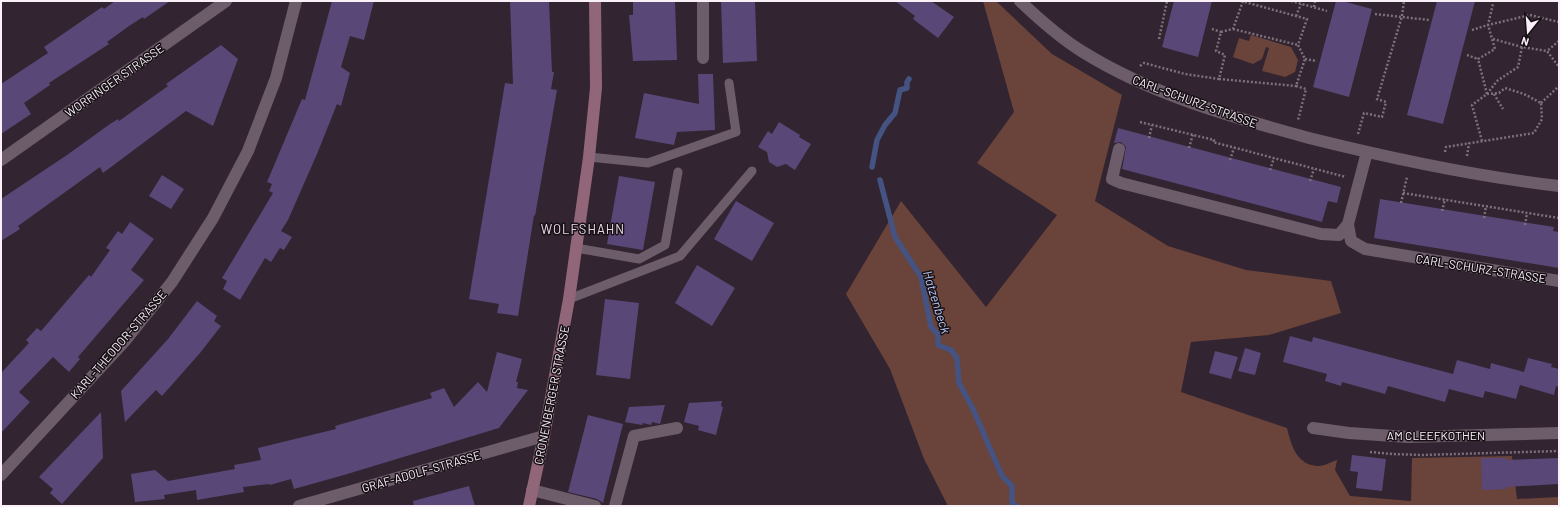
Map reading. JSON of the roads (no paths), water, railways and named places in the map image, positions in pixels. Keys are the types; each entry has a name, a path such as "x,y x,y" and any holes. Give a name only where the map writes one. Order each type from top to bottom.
{"main road":[{"name":"CRONENBERGER STRASSE","path":"529,506 544,436 569,299 589,157 596,88 595,1"}],"street":[{"name":"WORRINGER STRASSE","path":"1,160 226,1"},
{"path":"703,1 704,58"},
{"name":"CARL-SCHURZ-STRASSE","path":"1020,1 1043,24 1082,52 1124,75 1206,107 1294,134 1411,163 1463,173 1559,186"},
{"name":"KARL-THEODOR-STRASSE","path":"1,475 124,342 172,282 213,218 248,151 276,78 293,3"},
{"path":"1120,149 1112,179 1321,234 1339,235 1348,224 1367,152"},
{"name":"CARL-SCHURZ-STRASSE","path":"1348,224 1351,241 1365,249 1559,281"},
{"path":"615,506 634,436 676,428"},
{"name":"AM CLEEFKOTHEN","path":"1313,428 1350,433 1408,437 1559,433"},
{"name":"GRAF-ADOLF-STRASSE","path":"299,506 544,436"},
{"path":"532,490 595,506"}],"lane":[{"path":"589,157 648,163 736,132 730,83"},
{"path":"569,299 680,256 752,171"},
{"path":"576,248 639,259 665,245 678,172"}],"waterway":[{"name":"Hatzenbeck","path":"872,167 877,140 885,125 895,113 900,90 907,88 907,82 909,79"},
{"name":"Hatzenbeck","path":"880,180 895,237 921,277 931,327 938,334 938,345 951,350 957,358 959,383 973,409 1002,476 1012,486 1012,503 1017,506"}],"district":[{"name":"WOLFSHAHN","path":"583,229"}]}
